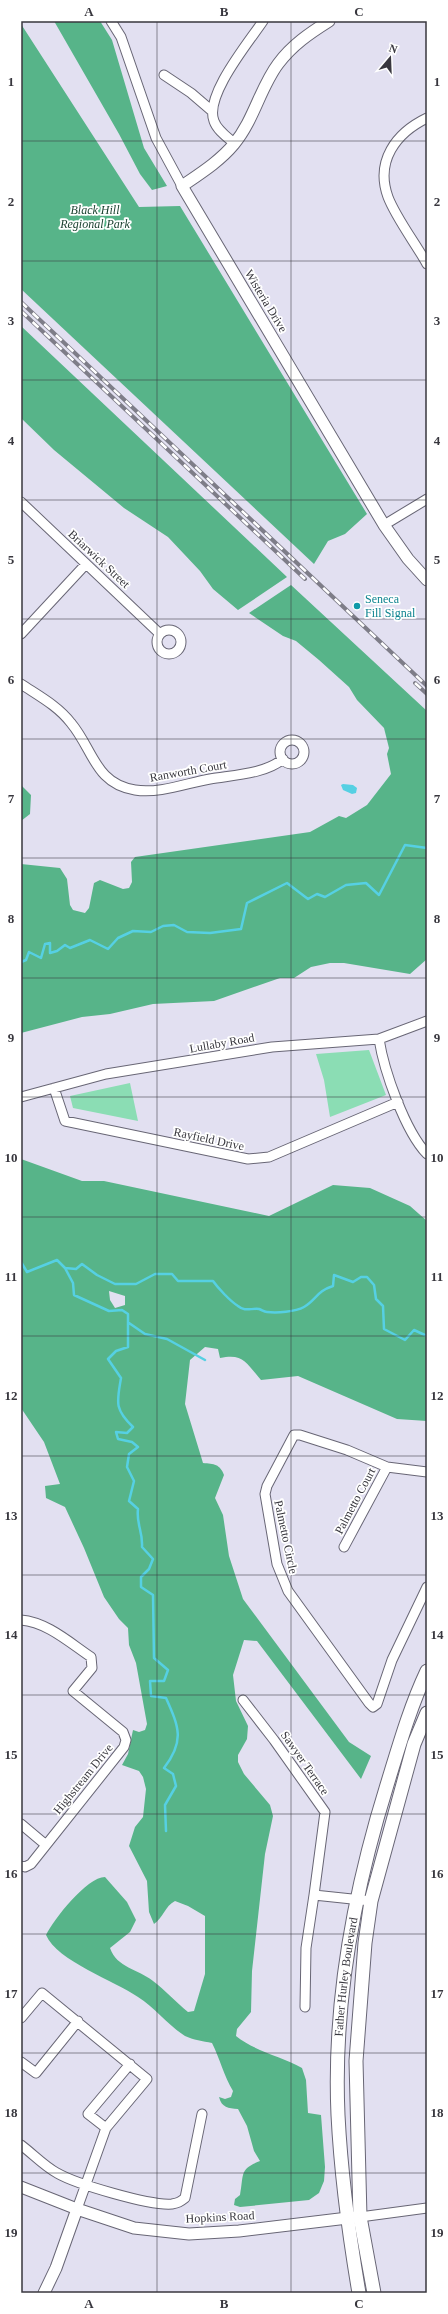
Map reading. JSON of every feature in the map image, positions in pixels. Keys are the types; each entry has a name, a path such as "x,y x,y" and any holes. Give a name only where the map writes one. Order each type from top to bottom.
{"main road":[{"name":"Father Hurley Boulevard","path":"359,2293 347,2218 338,2115 340,2020 356,1900 396,1754 427,1671"},
{"name":"Father Hurley Boulevard","path":"374,2293 360,2217 356,2062 364,1943 371,1901 414,1744 427,1713"}],"street":[{"name":"Wisteria Drive","path":"111,21 121,37 156,138 182,186 384,525 408,559 427,580"},
{"path":"234,144 214,121 212,111 218,89 263,21"},
{"path":"182,186 217,161 234,144 248,125 278,65 292,47 309,33 329,21"},
{"path":"164,75 191,93 212,111"},
{"path":"427,118 409,127 398,137 391,149 384,172 388,198 427,264"},
{"path":"384,525 427,499"},
{"name":"Briarwick Street","path":"21,502 160,634"},
{"path":"21,634 86,564"},
{"name":"Ranworth Court","path":"21,684 48,701 66,717 80,734 100,771 116,784 128,788 154,790 271,767 283,759"},
{"name":"Lullaby Road","path":"21,1097 106,1074 272,1047 379,1039 427,1021"},
{"path":"379,1039 382,1060 398,1102 421,1147 427,1154"},
{"name":"Rayfield Drive","path":"54,1088 65,1122 248,1159 269,1157 398,1102"},
{"name":"Palmetto Circle","path":"426,1591 392,1660 377,1704 373,1706 368,1704 288,1591 277,1564 265,1494 267,1486 294,1435 300,1434 347,1450 387,1467 427,1472"},
{"name":"Palmetto Court","path":"344,1547 387,1467"},
{"name":"Highstream Drive","path":"21,1620 37,1624 54,1632 91,1657 92,1668 73,1691 123,1732 126,1740 124,1748 31,1864 24,1867 21,1866"},
{"name":"Sawyer Terrace","path":"243,1700 274,1740 325,1812 306,1948 305,2007"},
{"path":"21,1824 46,1844"},
{"path":"314,1895 371,1901"},
{"path":"21,2018 42,1993 147,2079 106,2128 56,2268 44,2293"},
{"path":"21,2062 36,2073 78,2021"},
{"path":"106,2128 88,2114 130,2064"},
{"path":"21,2145 56,2173 119,2195 170,2204 180,2202 185,2198 202,2114"},
{"name":"Hopkins Road","path":"21,2187 77,2210 134,2228 189,2234 239,2231 427,2208"}],"green space":[{"path":"54,21 100,21 112,40 144,148 167,186 152,190 140,174 119,134"},
{"name":"Black Hill Regional Park","path":"21,24 139,207 180,206 367,514 345,534 328,541 314,564 21,289"},
{"path":"21,326 287,577 238,610 213,589 200,571 168,537 124,508 54,450 21,418"},
{"path":"291,585 427,711 427,959 410,974 344,963 330,963 311,967 294,978 280,978 214,1001 153,1004 110,1014 82,1017 21,1033 21,864 60,868 67,879 70,905 73,910 85,913 89,908 94,883 100,880 123,889 129,888 132,882 131,862 135,857 310,832 339,816 346,818 367,805 391,774 387,754 389,748 384,728 357,700 349,687 296,641 283,636 249,613"},
{"path":"21,785 31,795 30,814 21,821"},
{"path":"369,1050 386,1095 330,1117 324,1080 316,1054"},
{"path":"130,1083 138,1121 73,1108 70,1096"},
{"path":"21,1159 82,1181 104,1181 269,1216 333,1185 370,1188 410,1206 427,1221 427,1421 397,1419 298,1376 261,1380 248,1364 240,1358 220,1358 218,1349 205,1347 190,1360 185,1404 203,1463 216,1465 221,1469 224,1475 215,1498 223,1515 229,1556 243,1599 349,1742 371,1756 361,1779 257,1641 244,1640 233,1675 236,1701 248,1726 247,1739 238,1755 238,1762 244,1774 270,1805 273,1816 265,1854 252,1971 251,2012 237,2029 236,2036 259,2050 302,2068 306,2080 308,2113 321,2115 325,2167 324,2181 319,2193 309,2200 240,2207 234,2205 235,2199 240,2195 245,2170 260,2161 254,2151 247,2126 238,2109 226,2107 220,2101 219,2097 225,2099 231,2097 233,2091 212,2043 185,2036 138,1997 74,1962 52,1944 46,1935 63,1910 81,1891 89,1884 105,1877 127,1902 136,1920 130,1932 110,1948 113,1955 128,1968 153,1981 188,2012 194,2011 205,1974 205,1916 188,1906 175,1901 154,1924 149,1912 147,1881 129,1846 135,1827 143,1817 146,1789 143,1777 139,1771 122,1765 128,1754 133,1730 139,1732 145,1730 147,1724 136,1663 129,1645 128,1628 119,1619 104,1597 65,1507 46,1498 45,1486 60,1484 44,1442 21,1408","holes":["109,1291 125,1296 125,1305 115,1308 110,1300"]}],"water":[{"path":"341,785 353,785 357,788 356,793 352,794 343,790"}],"waterway":[{"path":"21,962 26,960 29,952 41,958 45,944 50,943 50,953 57,951 65,945 70,948 90,940 108,949 118,938 133,931 151,932 163,926 174,925 187,932 210,933 241,929 247,903 287,883 308,899 317,894 325,897 346,885 366,883 379,895 405,845 427,848"},
{"path":"21,1262 27,1272 57,1260 65,1268 76,1269 82,1264 97,1275 115,1284 136,1284 155,1274 172,1274 178,1281 213,1281 228,1298 241,1308 259,1309 265,1312 291,1311 304,1307 323,1290 333,1286 334,1275 353,1282 361,1277 367,1277 374,1285 376,1299 383,1306 384,1329 405,1340 414,1330 427,1336"},
{"path":"65,1268 73,1283 74,1295 109,1311 122,1310 128,1314 128,1347 116,1351 108,1359 121,1378 118,1405 127,1421 133,1427 127,1433 116,1432 118,1439 132,1442 138,1447 129,1454 127,1467 134,1481 129,1501 138,1509 142,1547 153,1559 149,1569 141,1577 141,1587 153,1595 154,1658 168,1670 164,1681 150,1681 151,1696 166,1698 174,1717 178,1734 175,1750 164,1768 173,1774 176,1786 165,1805 166,1831"},
{"path":"129,1323 145,1334 167,1339 205,1360"}],"railway":[{"path":"21,302 427,686"},
{"path":"21,311 305,579"},
{"path":"415,683 427,694"}],"place":[{"name":"Seneca Fill Signal","path":"357,606"}]}
